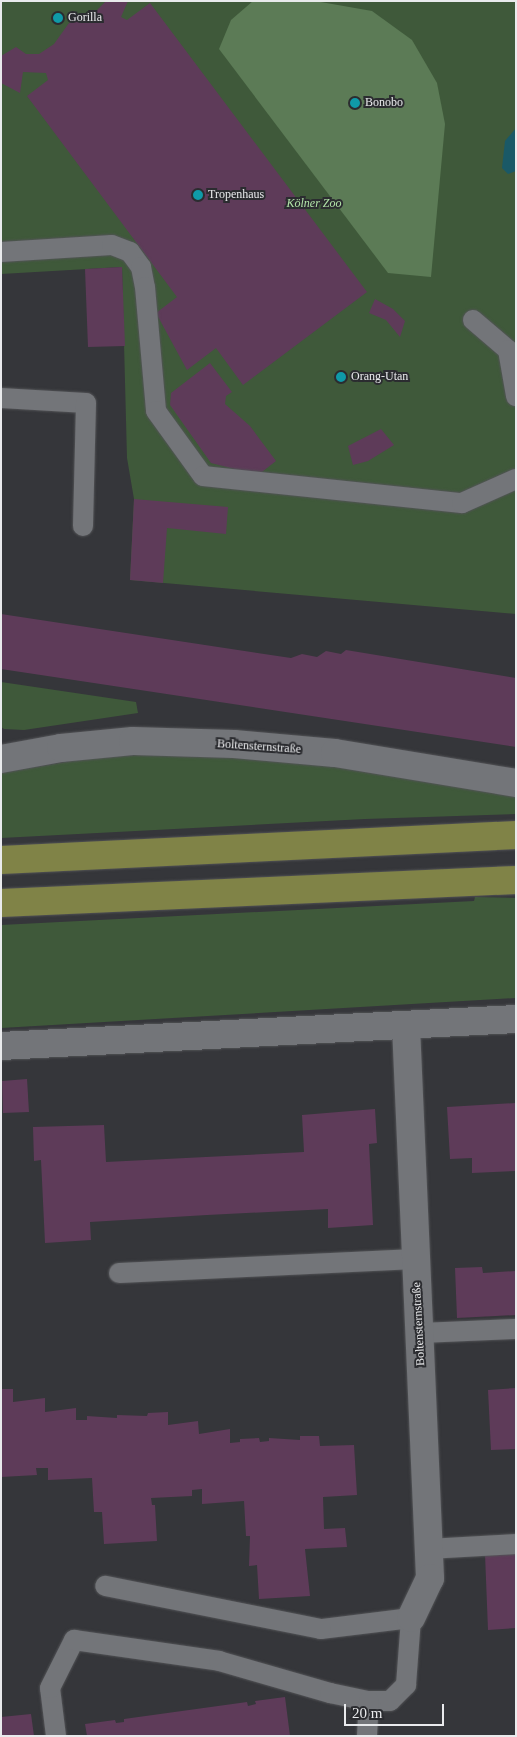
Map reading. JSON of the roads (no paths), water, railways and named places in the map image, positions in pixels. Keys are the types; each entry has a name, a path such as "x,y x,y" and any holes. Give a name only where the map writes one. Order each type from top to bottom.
{"main road":[{"name":"Boltensternstraße","path":"1,759 61,748 133,742 234,744 335,753 516,783"},
{"path":"1,860 516,835"},
{"path":"1,903 516,880"},
{"path":"1,1046 516,1019"},
{"name":"Boltensternstraße","path":"406,1026 430,1578 411,1618"}],"lane":[{"path":"1,252 112,245 130,252 141,267 145,287 156,411 204,476 462,502 516,479"},
{"path":"473,320 512,347 516,396"},
{"path":"1,398 86,403 83,526"},
{"path":"119,1273 416,1259"},
{"path":"419,1333 516,1329"},
{"path":"429,1549 516,1544"},
{"path":"56,1736 50,1688 74,1640 219,1660 330,1693 369,1701 390,1701 406,1685 411,1618 321,1628 105,1586"},
{"path":"366,1736 369,1701"}],"water":[{"path":"516,128 516,171 508,174 502,168 505,141"}],"place":[{"name":"Gorilla","path":"58,18"},
{"name":"Bonobo","path":"355,103"},
{"name":"Tropenhaus","path":"198,195"},
{"name":"Orang-Utan","path":"341,377"}],"park label":[{"name":"Kölner Zoo","path":"314,204"}]}
